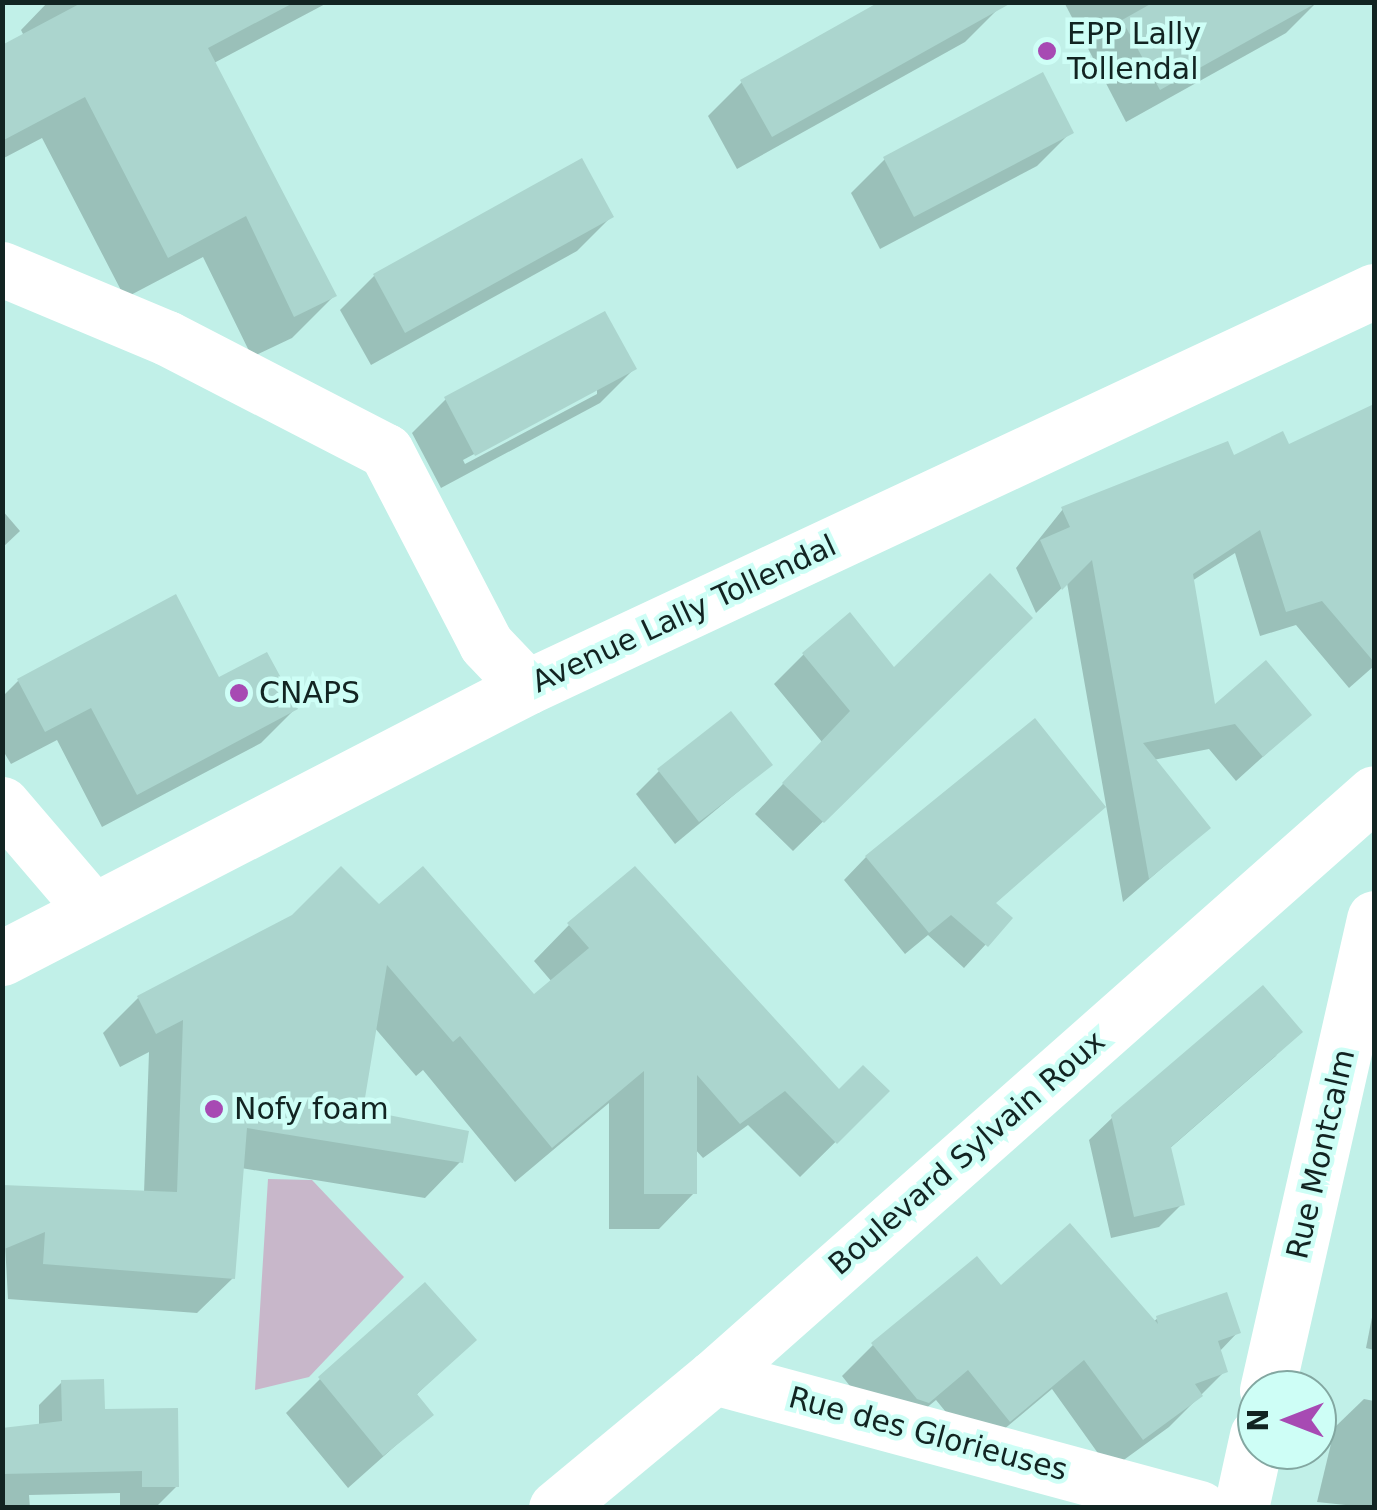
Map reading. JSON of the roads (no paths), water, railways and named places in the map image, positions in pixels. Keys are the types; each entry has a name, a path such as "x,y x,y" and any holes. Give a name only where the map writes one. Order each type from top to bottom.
{"street":[{"path":"2,269 166,338 386,451 486,644 527,688"},
{"name":"Avenue Lally Tollendal","path":"2,958 527,688 1374,291"},
{"name":"Boulevard Sylvain Roux","path":"556,1508 714,1376 1374,793"},
{"path":"2,804 92,909"},
{"name":"Rue Montcalm","path":"1272,1370 1374,918"},
{"name":"Rue des Glorieuses","path":"714,1376 1200,1508"},
{"path":"1240,1508 1249,1470"}],"place":[{"name":"EPP Lally Tollendal","path":"1047,51"},
{"name":"CNAPS","path":"239,693"},
{"name":"Nofy foam","path":"214,1109"}]}
